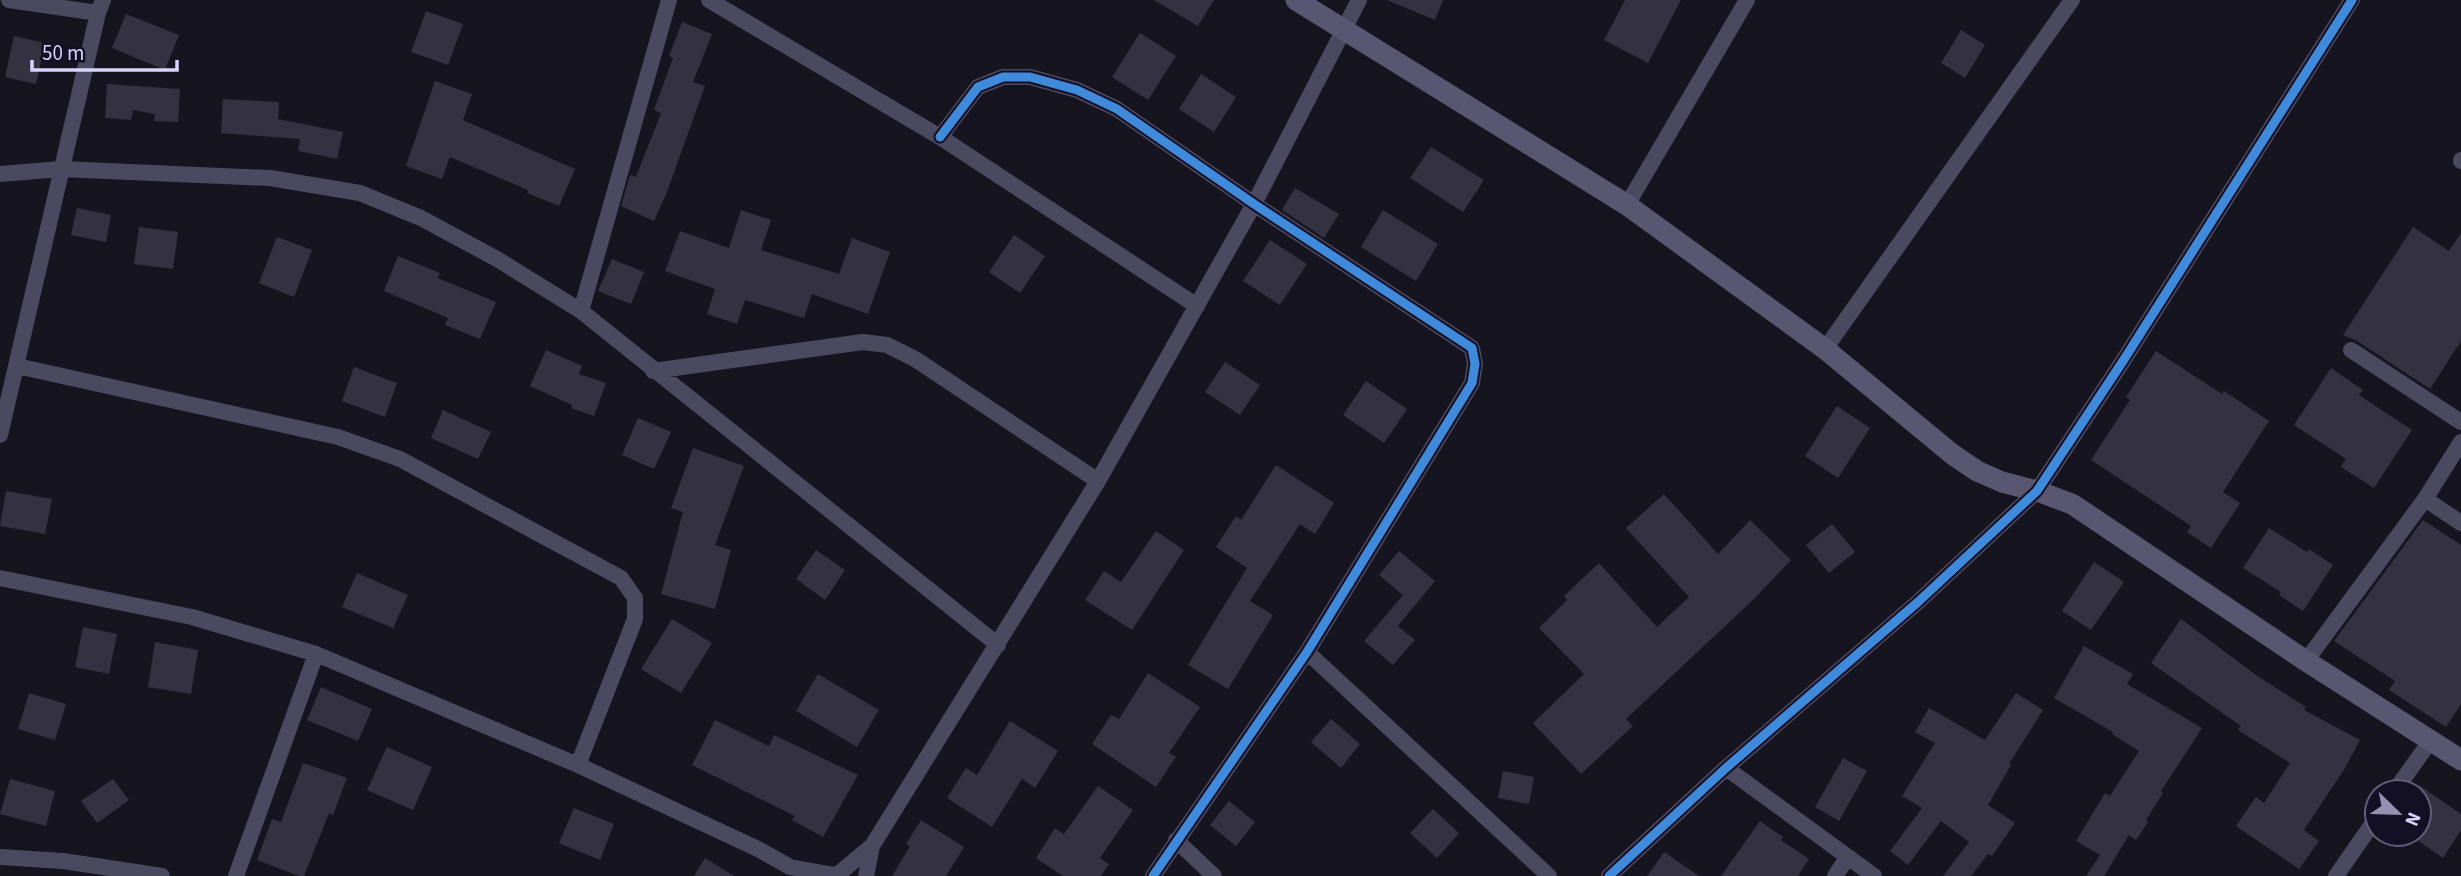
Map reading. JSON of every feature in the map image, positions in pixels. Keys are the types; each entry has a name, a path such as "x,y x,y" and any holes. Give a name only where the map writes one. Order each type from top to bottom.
{"main road":[{"path":"1296,0 1626,205 1825,349 1952,454 1977,471 2072,505 2461,761"}],"street":[{"path":"0,435 101,6 9,0"},
{"path":"580,310 669,0"},
{"path":"709,0 940,137 1197,306"},
{"path":"0,578 192,617 316,654 578,765 758,849 794,871 838,875 872,846 1098,481 1254,204 1359,0"},
{"path":"1626,205 1747,0"},
{"path":"1825,349 2072,0"},
{"path":"1609,876 1726,768 1918,602 2037,491 2123,361 2352,0"},
{"path":"940,137 978,87 1003,76 1030,77 1077,90 1117,109 1254,204 1472,348 1475,364 1472,383 1307,652 1153,876"},
{"path":"0,174 61,169 270,178 360,193 421,218 498,259 580,310 998,645"},
{"path":"653,371 863,342 887,345 915,359 1098,481"},
{"path":"2351,350 2461,422"},
{"path":"17,366 338,437 400,459 621,578 635,598 635,619 578,765"},
{"path":"2306,661 2425,499 2461,442"},
{"path":"2425,499 2461,523"},
{"path":"1307,652 1549,876"},
{"path":"236,876 316,654"},
{"path":"2404,778 2431,740"},
{"path":"1726,768 1874,876"},
{"path":"2336,876 2363,837"},
{"path":"1176,840 1214,876"},
{"path":"866,876 872,846"},
{"path":"0,857 63,861 162,876"},
{"path":"1835,876 1847,858"}],"building":[{"path":"1154,0 1214,0 1198,26"},
{"path":"1387,0 1443,0 1435,20"},
{"path":"1625,0 1681,0 1648,63 1604,40"},
{"path":"426,11 463,24 448,65 411,52"},
{"path":"126,14 179,35 165,70 112,48"},
{"path":"682,22 712,34 693,82 705,86 654,221 621,206 630,175 636,177 661,113 654,110 673,58 669,56"},
{"path":"1961,30 1985,45 1965,78 1941,63"},
{"path":"1140,33 1176,56 1148,100 1112,77"},
{"path":"14,36 45,43 36,84 5,77"},
{"path":"1201,74 1236,97 1214,132 1179,109"},
{"path":"435,81 472,94 463,120 575,169 559,206 450,157 442,179 406,166"},
{"path":"107,84 180,89 178,122 154,121 155,114 133,110 131,120 105,118"},
{"path":"223,99 279,102 278,119 343,132 337,159 298,151 300,139 221,133"},
{"path":"1431,147 1484,180 1463,212 1410,178"},
{"path":"1295,188 1339,214 1324,238 1282,210"},
{"path":"77,208 111,215 106,242 71,235"},
{"path":"741,210 771,220 761,250 839,274 852,238 890,252 868,314 812,294 804,318 745,300 737,324 707,314 715,289 665,271 680,231 729,248"},
{"path":"1383,210 1438,244 1416,281 1361,247"},
{"path":"139,227 178,232 173,269 134,264"},
{"path":"2413,227 2449,251 2461,233 2461,341 2430,389 2357,341 2343,335"},
{"path":"1014,235 1045,256 1020,293 989,272"},
{"path":"277,237 312,250 294,297 259,283"},
{"path":"1270,240 1307,264 1280,305 1243,281"},
{"path":"398,256 440,273 438,278 496,302 480,339 445,325 448,318 384,291"},
{"path":"612,259 644,272 631,304 598,291"},
{"path":"546,350 582,366 579,374 606,383 594,416 571,408 572,405 530,386"},
{"path":"2156,351 2269,421 2223,492 2240,503 2211,548 2187,532 2191,526 2091,460 2130,400 2126,397"},
{"path":"1225,362 1260,385 1240,415 1205,392"},
{"path":"354,367 397,383 385,417 342,401"},
{"path":"2331,368 2363,390 2359,395 2412,430 2374,488 2341,467 2346,459 2294,425"},
{"path":"1366,381 1407,409 1384,443 1343,415"},
{"path":"1837,406 1870,428 1838,478 1805,456"},
{"path":"443,410 491,432 478,459 431,438"},
{"path":"638,418 671,432 654,469 622,455"},
{"path":"693,448 744,466 715,545 731,550 715,609 661,594 683,512 671,508"},
{"path":"1276,465 1334,503 1315,534 1300,524 1250,601 1273,615 1228,689 1188,665 1247,568 1216,547 1236,516 1241,520"},
{"path":"6,491 52,499 45,534 0,526"},
{"path":"1664,494 1718,554 1750,520 1791,560 1755,598 1626,719 1633,726 1581,774 1533,723 1584,674 1539,628 1567,600 1564,596 1599,563 1657,627 1689,597 1626,528"},
{"path":"2423,520 2461,545 2461,704 2446,727 2389,690 2395,681 2334,641"},
{"path":"1832,524 1855,552 1829,573 1806,545"},
{"path":"2269,528 2333,565 2303,611 2279,595 2281,592 2243,568"},
{"path":"1156,531 1184,550 1132,630 1085,600 1104,571 1121,582"},
{"path":"816,550 845,570 825,600 796,579"},
{"path":"1399,551 1435,581 1398,626 1415,640 1393,665 1364,641 1403,595 1379,575"},
{"path":"2094,562 2124,582 2091,630 2062,611"},
{"path":"357,573 408,595 393,628 342,607"},
{"path":"672,619 712,643 681,693 641,669"},
{"path":"2181,619 2256,675 2306,707 2304,710 2360,740 2304,830 2319,841 2299,869 2236,826 2256,797 2264,803 2290,763 2238,730 2241,726 2151,663"},
{"path":"83,627 117,634 109,674 75,667"},
{"path":"155,642 198,650 191,694 148,687"},
{"path":"2084,646 2133,674 2127,684 2202,728 2161,791 2163,793 2146,820 2148,822 2136,840 2129,835 2104,876 2086,876 2100,855 2076,841 2105,793 2110,796 2139,751 2112,734 2113,732 2054,698"},
{"path":"1148,673 1200,707 1169,753 1176,757 1156,787 1092,744 1111,715 1119,719"},
{"path":"818,674 879,710 857,747 796,711"},
{"path":"321,687 372,709 358,741 307,720"},
{"path":"29,693 66,704 55,740 18,729"},
{"path":"2016,693 2043,710 2009,764 2011,765 1988,805 2015,823 1992,856 1988,854 1971,876 1943,876 1969,842 1941,821 1908,865 1890,851 1922,808 1902,796 1935,743 1915,732 1929,708 1985,740"},
{"path":"1331,719 1360,744 1341,768 1311,742"},
{"path":"715,720 769,746 774,735 858,775 823,837 792,820 795,816 692,765"},
{"path":"1010,721 1058,751 1035,788 1022,779 992,827 947,798 966,768 977,775"},
{"path":"387,747 432,767 413,810 367,790"},
{"path":"1843,758 1867,771 1839,821 1815,807"},
{"path":"303,763 347,778 333,815 329,813 304,876 299,876 257,860 272,819 281,822"},
{"path":"1503,771 1534,777 1529,804 1498,798"},
{"path":"10,779 55,791 46,826 0,814"},
{"path":"113,779 129,800 97,823 81,801"},
{"path":"1098,786 1133,810 1100,858 1109,864 1101,876 1063,876 1036,858 1055,828 1064,834"},
{"path":"2433,795 2461,814 2461,830 2443,858 2429,848 2433,848"},
{"path":"1229,801 1255,822 1236,846 1210,825"},
{"path":"574,808 614,824 600,860 559,843"},
{"path":"1433,809 1459,833 1437,858 1410,833"},
{"path":"921,820 964,847 946,876 892,876 910,846 906,844"},
{"path":"1760,821 1783,837 1781,840 1809,859 1798,876 1721,876"},
{"path":"1664,852 1699,876 1647,876"},
{"path":"705,858 734,876 694,876"}],"cycle path":[{"path":"1609,876 1726,768 1918,602 2037,491 2123,361 2352,0"},
{"path":"940,137 978,87 1003,77 1030,77 1077,90 1117,109 1254,204 1472,348 1475,364 1472,383 1307,652 1153,876"}]}
